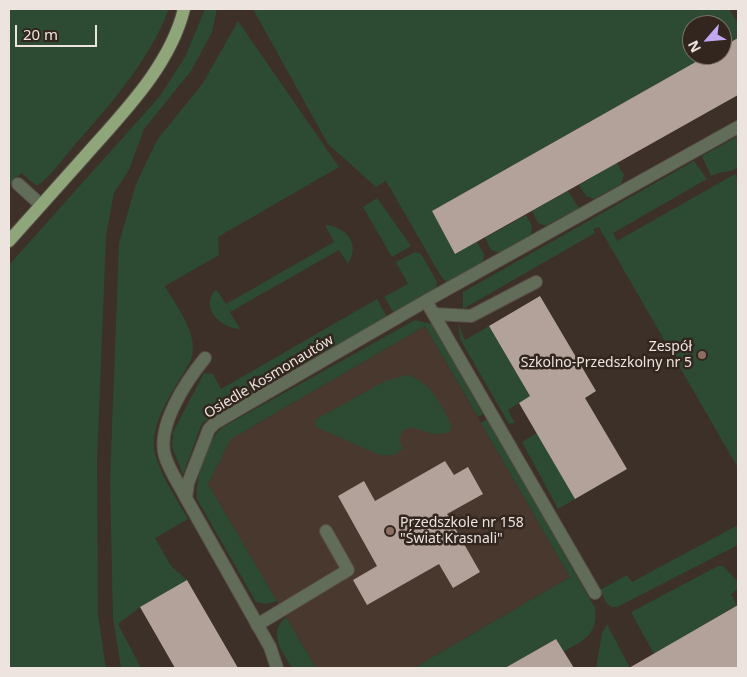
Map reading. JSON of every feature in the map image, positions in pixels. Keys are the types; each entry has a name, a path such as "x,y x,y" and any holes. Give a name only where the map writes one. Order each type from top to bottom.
{"main road":[{"path":"9,241 130,106 162,60 182,19 184,9"}],"street":[{"name":"Osiedle Kosmonautów","path":"186,498 188,483 203,439 215,423 426,301 738,127"},
{"path":"18,184 41,205"},
{"path":"434,314 460,317 471,316 536,282"},
{"path":"426,301 595,593"},
{"path":"205,358 192,373 169,419 162,442 165,457 270,647 277,668"},
{"path":"257,625 348,570 326,531"}],"shaded area":[{"name":"Przedszkole nr 158 \"Świat Krasnali\"","path":"425,326 570,577 414,668 316,668 208,484 231,439"}],"green space":[{"path":"9,9 169,9 151,47 127,82 56,168 37,186 21,173 9,186"},
{"path":"205,9 217,9 212,32 191,71 144,129 129,170 114,193 106,236 97,462 98,615 106,668 13,668 9,665 9,265 160,96 185,57"},
{"path":"253,9 729,9 738,23 738,45 735,40 732,42 732,15 682,15 682,65 690,65 432,211 455,254 477,242 484,254 483,263 448,283 442,278 386,181 376,187 328,144"},
{"path":"238,21 339,167 218,237 219,255 165,286 190,331 193,351 191,360 170,395 158,421 154,447 163,475 188,519 155,538 171,566 187,580 140,607 118,624 141,668 121,668 113,618 110,482 119,243 136,184 157,140 203,83"},
{"path":"738,136 738,168 711,176 702,156"},
{"name":"Zespół Szkolno-Przedszkolny nr 5","path":"694,161 707,179 613,233 617,241 735,174 738,180 738,468 599,227 593,229 595,233 463,309 463,292"},
{"path":"617,163 624,175 621,184 594,199 586,196 579,185"},
{"path":"568,191 579,208 546,226 538,223 532,211"},
{"path":"377,198 411,246 392,257 363,207"},
{"path":"526,215 532,226 531,235 499,253 491,250 485,238"},
{"path":"325,225 339,229 349,237 353,250 348,264 339,250 230,312 240,329 225,325 219,321 211,309 210,303 211,296 216,289 226,304 334,242"},
{"path":"415,252 421,254 437,282 436,290 394,313 384,297 408,284 396,262"},
{"path":"377,299 387,317 202,423 183,475 172,447 173,432 204,373 213,374 221,389"},
{"path":"415,320 432,324 483,414 478,417 425,326 231,439 208,484 277,601 266,604 256,602 197,499 200,471 212,440 223,427"},
{"path":"458,323 465,340 489,326 530,396 508,410 515,423 509,424 460,339"},
{"path":"407,375 423,383 435,395 452,426 449,433 433,434 412,427 402,431 400,441 403,449 394,455 380,455 316,427 315,420 385,381"},
{"path":"487,419 595,608 596,617 594,624 588,636 563,652 556,639 505,668 414,668 570,577 481,423"},
{"path":"537,433 575,499 558,509 522,442"},
{"path":"738,525 738,545 617,607 607,604 600,590 627,575 632,582"},
{"path":"718,566 723,566 738,582 738,589 731,594 737,605 654,654 631,612"},
{"path":"286,617 316,668 292,668 284,655 277,636 280,623"},
{"path":"607,624 630,668 596,668 602,633"}],"building":[{"path":"738,38 738,95 455,254 432,211 690,65 732,65 732,41"},
{"path":"540,296 596,391 585,398 627,469 575,499 519,403 530,396 489,326"},
{"path":"445,461 454,475 468,467 483,494 447,514 480,572 453,588 439,564 367,605 353,580 377,566 338,496 364,481 375,501"},
{"path":"187,580 238,668 175,668 140,607"},
{"path":"738,605 738,668 629,668"},
{"path":"556,639 574,668 505,668"}],"place":[{"name":"Zespół Szkolno-Przedszkolny nr 5","path":"702,355"},
{"name":"Przedszkole nr 158 \"Świat Krasnali\"","path":"390,531"}]}
